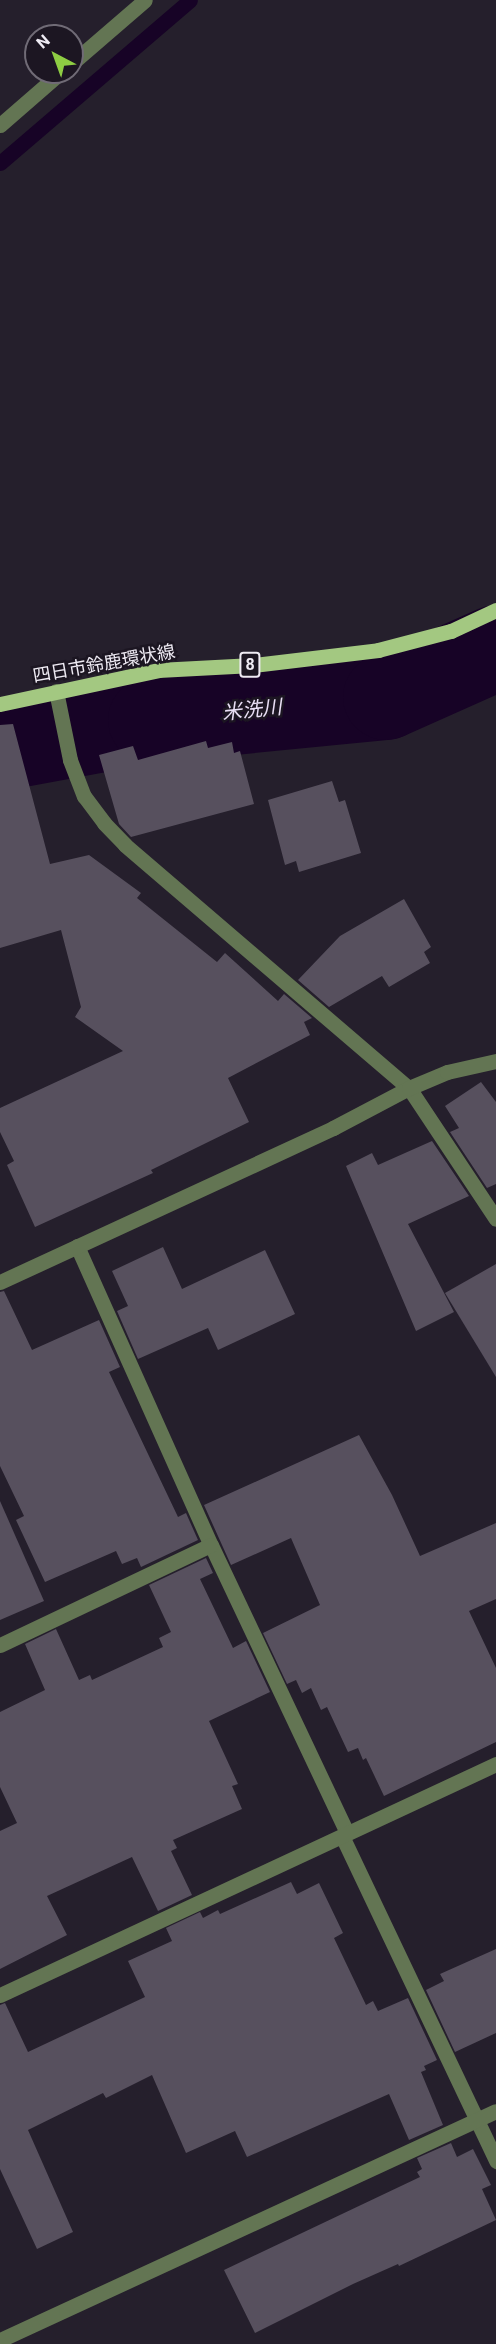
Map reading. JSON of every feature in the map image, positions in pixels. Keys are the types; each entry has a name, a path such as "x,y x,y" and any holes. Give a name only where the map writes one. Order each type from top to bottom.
{"main road":[{"name":"四日市鈴鹿環状線","path":"0,704 158,670 253,664 378,650 451,630 496,610"}],"street":[{"path":"84,53 145,0"},
{"path":"0,125 48,84"},
{"path":"56,691 70,760 84,796 104,823 125,845 409,1088 496,1219"},
{"path":"0,1282 333,1128 409,1088 447,1072 496,1061"},
{"path":"77,1246 344,1835 496,2162"},
{"path":"0,1645 212,1545"},
{"path":"0,1995 496,1764"},
{"path":"0,2340 496,2111"}],"building":[{"path":"13,724 50,864 89,855 141,893 137,898 217,962 225,953 278,1001 284,994 312,1018 304,1022 310,1035 228,1078 249,1122 151,1170 153,1173 35,1227 7,1165 14,1161 0,1132 0,1108 123,1051 75,1017 81,1007 61,930 0,948 0,725"},
{"path":"206,741 208,748 232,742 234,753 240,751 254,804 131,837 119,824 99,755 133,746 138,760"},
{"path":"332,781 339,802 345,800 361,853 299,872 296,861 285,865 268,800"},
{"path":"404,899 431,947 424,952 430,963 389,987 382,976 329,1007 298,980 340,936"},
{"path":"481,1082 496,1102 496,1184 487,1188 450,1132 459,1128 445,1106"},
{"path":"432,1141 469,1196 408,1224 454,1312 416,1331 346,1166 372,1153 378,1165"},
{"path":"163,1247 182,1289 265,1250 295,1314 218,1350 208,1328 138,1359 117,1311 128,1306 112,1271"},
{"path":"496,1264 496,1377 445,1293"},
{"path":"4,1291 32,1350 99,1320 120,1367 109,1372 178,1517 186,1513 198,1540 141,1567 137,1558 122,1564 116,1551 45,1582 16,1520 24,1516 0,1466 0,1292"},
{"path":"359,1435 392,1495 420,1556 496,1523 496,1599 469,1611 496,1668 496,1742 384,1796 366,1758 363,1760 358,1748 348,1752 327,1707 321,1710 311,1688 302,1693 296,1680 287,1684 263,1633 320,1605 291,1538 231,1565 204,1505"},
{"path":"0,1501 44,1601 0,1620"},
{"path":"206,1558 213,1573 200,1579 233,1648 246,1641 270,1692 209,1721 238,1784 232,1786 242,1809 173,1840 177,1848 171,1851 192,1895 158,1911 132,1857 47,1896 67,1935 0,1969 0,1831 17,1823 0,1787 0,1712 45,1690 25,1644 56,1629 79,1680 90,1675 92,1680 163,1647 159,1638 171,1632 149,1585"},
{"path":"291,1882 297,1894 319,1883 343,1933 334,1938 366,2005 373,2001 378,2011 408,1998 437,2060 424,2066 426,2070 421,2072 443,2125 409,2140 389,2094 247,2157 235,2131 186,2153 152,2075 106,2098 103,2093 28,2130 73,2232 37,2249 0,2169 0,2005 5,2003 28,2052 145,1997 128,1961 172,1941 166,1928 200,1912 203,1918 218,1910 220,1914"},
{"path":"496,1949 496,2033 455,2052 426,1990 444,1981 440,1974"},
{"path":"451,2143 457,2157 473,2149 491,2185 482,2189 496,2220 399,2266 398,2264 353,2284 255,2333 224,2270 420,2177 417,2172 422,2169 417,2158"}],"waterway":[{"path":"0,163 190,0"},
{"name":"米洗川","path":"0,748 151,720 386,697 496,648"}]}
